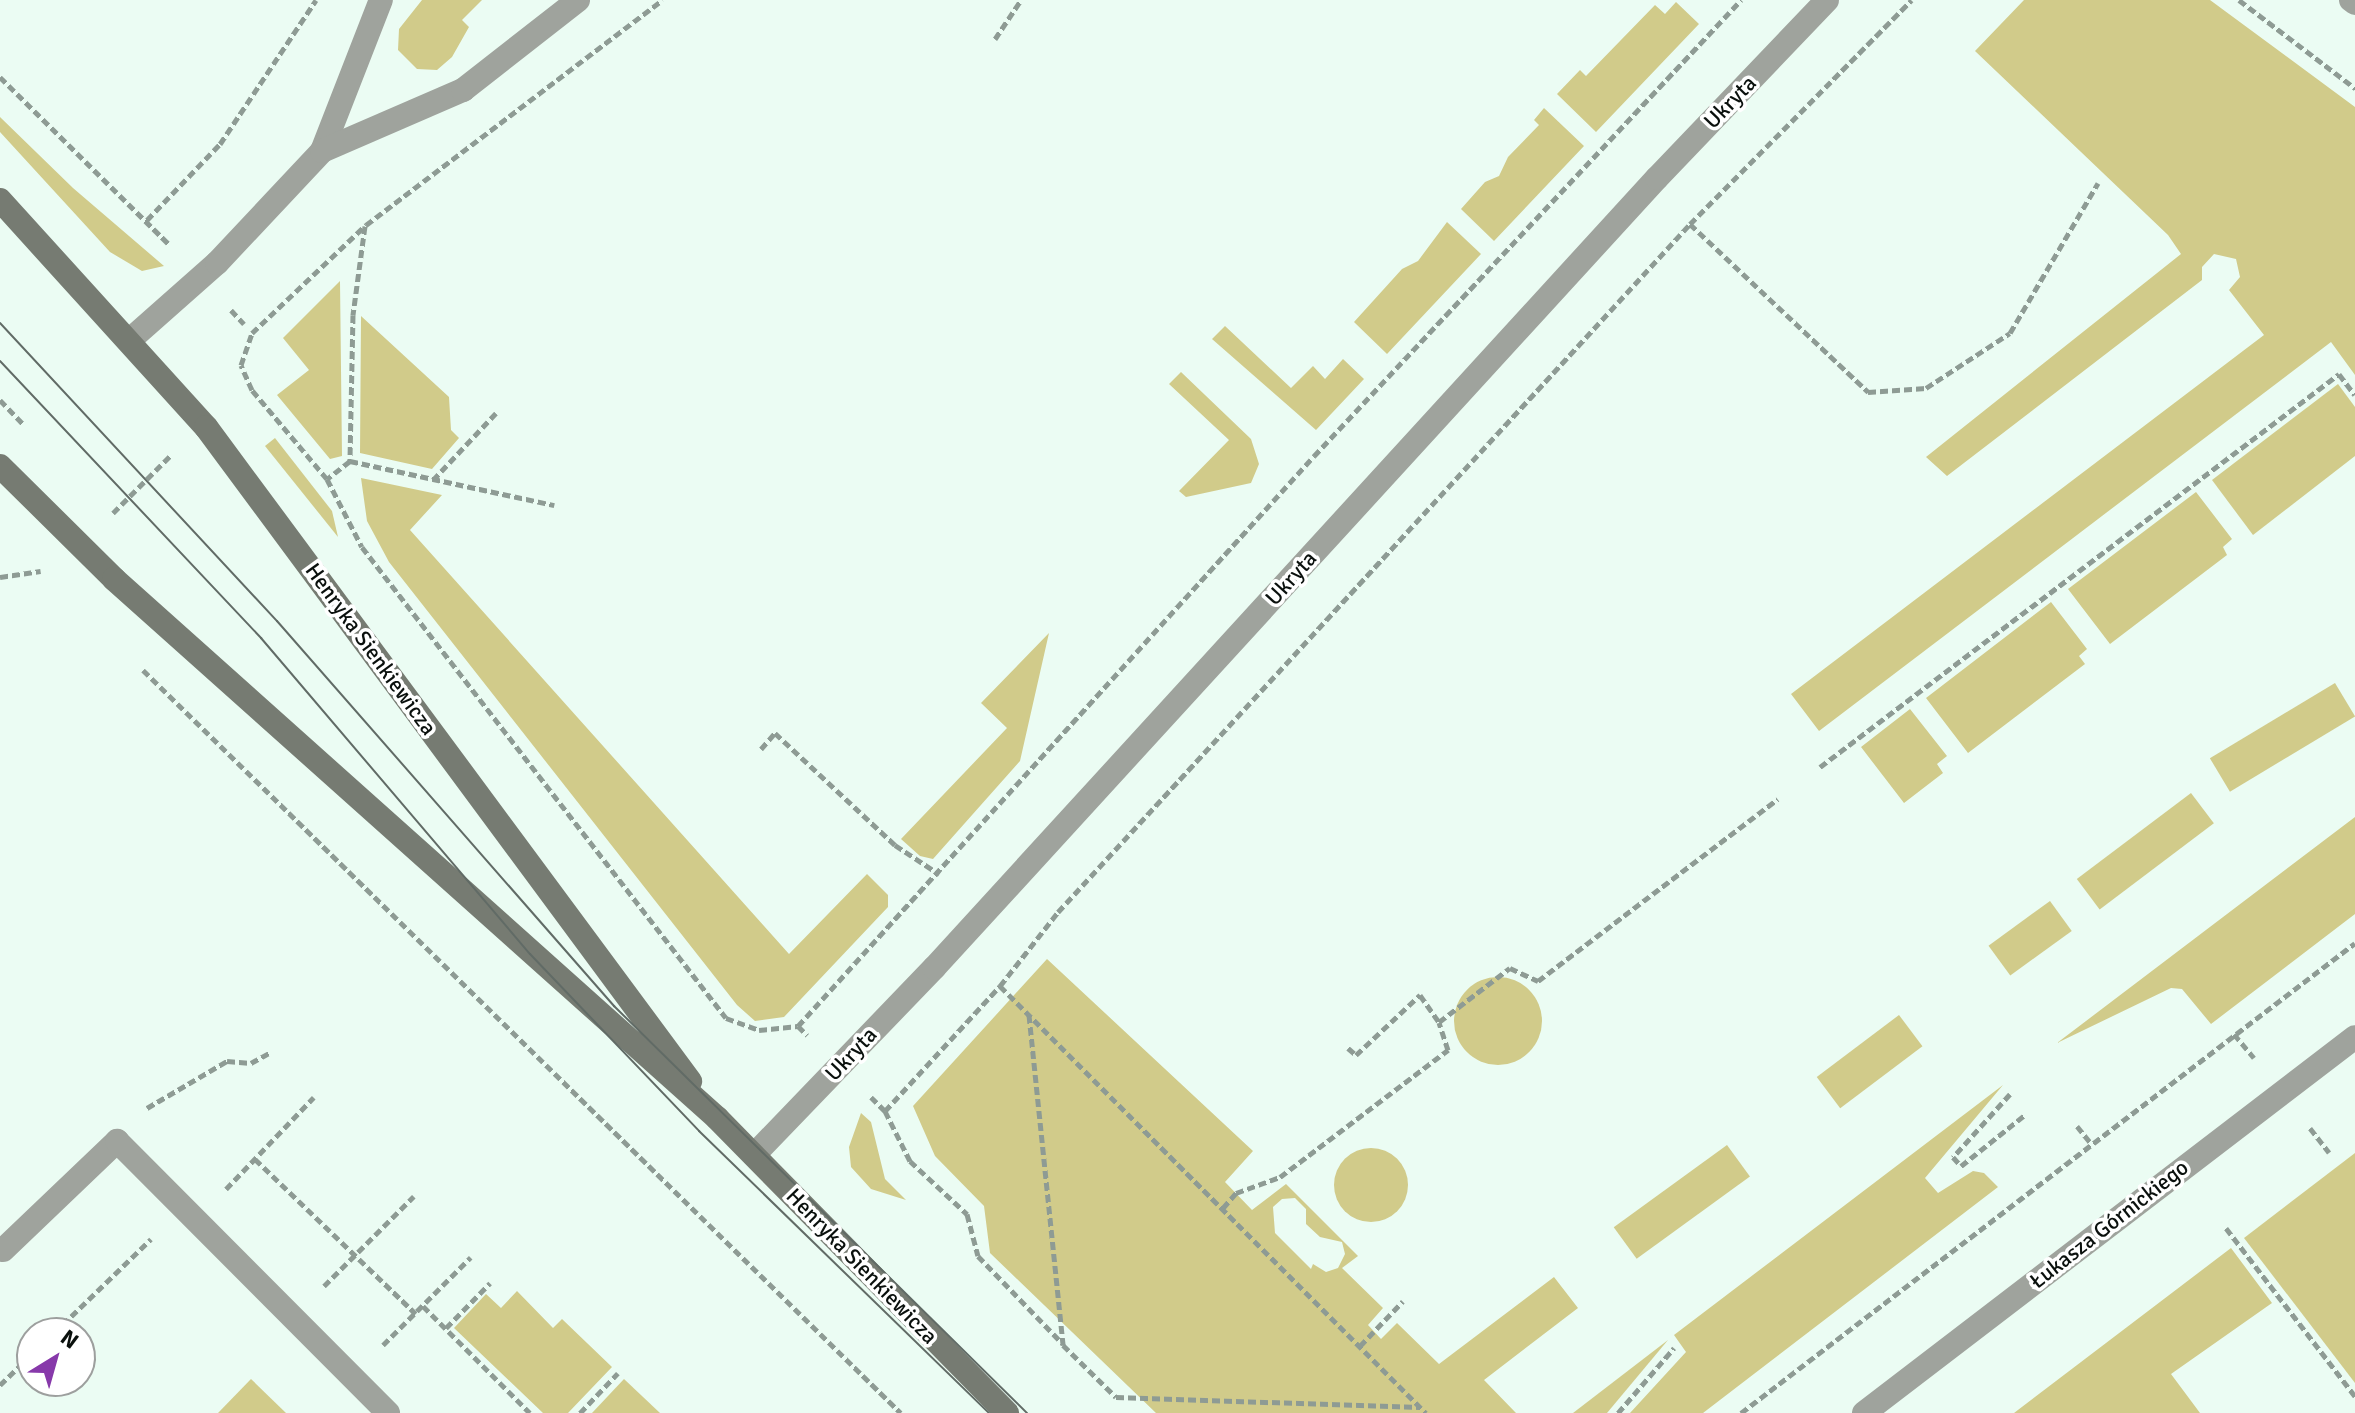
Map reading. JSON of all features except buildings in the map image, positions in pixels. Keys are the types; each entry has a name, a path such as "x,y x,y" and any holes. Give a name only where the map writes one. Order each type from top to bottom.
{"street":[{"path":"131,339 217,263 322,151 381,0"},
{"path":"322,151 463,90 578,0"},
{"name":"Ukryta","path":"754,1155 934,968 1657,178 1827,0"},
{"name":"Henryka Sienkiewicza","path":"0,200 131,339 238,467 717,1118"},
{"name":"Henryka Sienkiewicza","path":"3,477 717,1118 1007,1413"},
{"name":"Łukasza Górnickiego","path":"1864,1413 2355,1037"},
{"path":"3,1250 117,1141 388,1413"}],"path":[{"path":"147,220 220,144 316,0"},
{"path":"662,0 366,225 252,333 241,365 252,390 327,479 362,547 726,1018 759,1030 798,1026 939,874 1314,456 1741,0"},
{"path":"995,39 1021,0"},
{"path":"885,1111 1000,986 1058,912 1690,224 1912,0"},
{"path":"2239,0 2355,88"},
{"path":"0,77 175,249"},
{"path":"1690,224 1868,392 1926,388 2010,333 2098,183"},
{"path":"350,461 353,315 366,225"},
{"path":"1820,767 2339,374 2355,395"},
{"path":"433,481 496,413"},
{"path":"107,518 172,455"},
{"path":"327,479 350,461"},
{"path":"350,461 554,505"},
{"path":"0,577 38,569 48,576"},
{"path":"137,664 901,1413"},
{"path":"761,749 775,733 895,845 939,874"},
{"path":"1439,1022 1510,968 1538,981 1778,799"},
{"path":"1741,1413 2355,943"},
{"path":"1000,986 1426,1413"},
{"path":"1223,1208 1236,1193 1280,1177 1448,1050 1439,1022 1420,995 1356,1055 1348,1048"},
{"path":"1029,1014 1063,1345"},
{"path":"798,1026 810,1038"},
{"path":"2234,1034 2256,1060"},
{"path":"147,1108 227,1061 251,1063 269,1053"},
{"path":"2010,1094 1953,1157 1961,1166 2026,1114"},
{"path":"870,1096 885,1111 910,1161 967,1214 978,1256 1116,1397 1421,1407"},
{"path":"72,1317 255,1159 314,1097"},
{"path":"2077,1126 2091,1143"},
{"path":"2312,1131 2329,1152"},
{"path":"255,1159 416,1314"},
{"path":"293,1317 414,1196"},
{"path":"2226,1228 2355,1396"},
{"path":"351,1376 471,1257"},
{"path":"446,1329 490,1283"},
{"path":"1360,1346 1403,1301"},
{"path":"423,1306 530,1413"},
{"path":"1618,1413 1674,1348"},
{"path":"0,1385 16,1370"},
{"path":"580,1413 618,1373"}],"shaded area":[{"path":"422,0 482,0 462,20 469,27 452,57 437,70 417,69 398,50 399,29"},
{"path":"2024,0 2210,0 2355,107 2355,375 2331,342 1819,731 1791,694 2264,335 2229,290 2240,277 2236,259 2214,254 2202,267 2202,280 1947,476 1926,457 2181,254 2168,235 1975,51"},
{"path":"1676,2 1699,24 1596,132 1557,94 1580,70 1586,76 1655,5 1665,14"},
{"path":"1544,108 1584,146 1494,241 1461,209 1485,182 1499,176 1508,157 1539,125 1534,120"},
{"path":"0,117 73,188 164,266 142,271 110,252 0,132"},
{"path":"1447,222 1481,254 1387,354 1354,322 1402,269 1418,261"},
{"path":"340,281 342,456 330,459 277,395 309,370 283,338"},
{"path":"361,316 449,397 451,430 459,438 432,469 360,453"},
{"path":"1225,326 1291,388 1313,366 1325,379 1343,359 1364,379 1316,430 1212,339"},
{"path":"1181,372 1251,439 1259,464 1251,483 1186,497 1179,491 1229,440 1169,384"},
{"path":"2338,384 2355,407 2355,456 2253,535 2212,480"},
{"path":"275,438 332,511 338,537 265,446"},
{"path":"361,478 442,495 410,530 789,954 867,874 888,895 888,907 784,1017 755,1021 737,1005 389,562 367,521"},
{"path":"2196,492 2232,539 2223,547 2227,555 2110,644 2068,589"},
{"path":"2051,602 2087,649 2079,656 2085,664 1968,753 1926,698"},
{"path":"1049,633 1020,761 933,859 920,856 901,839 1007,728 981,703"},
{"path":"2335,683 2355,716 2230,792 2210,758"},
{"path":"1910,709 1947,756 1937,764 1943,773 1904,803 1861,747"},
{"path":"2191,793 2214,823 2100,909 2077,879"},
{"path":"2355,817 2355,914 2211,1024 2182,989 2171,988 2057,1043"},
{"path":"2050,901 2072,931 2010,976 1989,946"},
{"path":"1047,959 1253,1151 1225,1182 1252,1210 1286,1184 1358,1256 1342,1268 1383,1308 1368,1325 1381,1339 1397,1323 1439,1364 1554,1277 1578,1308 1484,1380 1516,1413 1156,1413 990,1253 984,1206 935,1156 913,1106","holes":["1295,1198 1306,1209 1306,1224 1320,1237 1342,1242 1345,1254 1338,1268 1326,1272 1313,1264 1311,1269 1275,1233 1273,1207 1282,1199"]},
{"path":"1498,977 1515,980 1529,990 1539,1004 1542,1021 1539,1038 1529,1052 1515,1062 1498,1065 1481,1062 1467,1052 1457,1038 1454,1021 1457,1004 1467,990 1481,980"},
{"path":"1899,1015 1922,1046 1840,1108 1817,1077"},
{"path":"2003,1085 1925,1178 1938,1193 1973,1171 1984,1173 1998,1187 1703,1413 1630,1413 1686,1352 1674,1335"},
{"path":"861,1113 871,1122 885,1179 906,1200 871,1189 851,1167 849,1147"},
{"path":"1727,1145 1750,1177 1637,1259 1614,1227"},
{"path":"1364,1148 1378,1148 1392,1154 1402,1164 1408,1185 1402,1206 1392,1216 1378,1222 1364,1222 1350,1216 1340,1206 1334,1192 1334,1178 1340,1164 1350,1154"},
{"path":"2355,1153 2355,1383 2244,1238"},
{"path":"2231,1248 2272,1303 2171,1374 2200,1413 2014,1413"},
{"path":"517,1291 553,1328 562,1319 612,1367 568,1413 543,1413 454,1328 486,1294 501,1308"},
{"path":"1668,1340 1607,1413 1573,1413"},
{"path":"251,1379 286,1413 218,1413"},
{"path":"624,1379 660,1413 592,1413"}],"tram line":[{"path":"0,323 277,621 614,1006 1027,1413"},
{"path":"0,361 261,638 530,954 699,1131 989,1413"}]}
